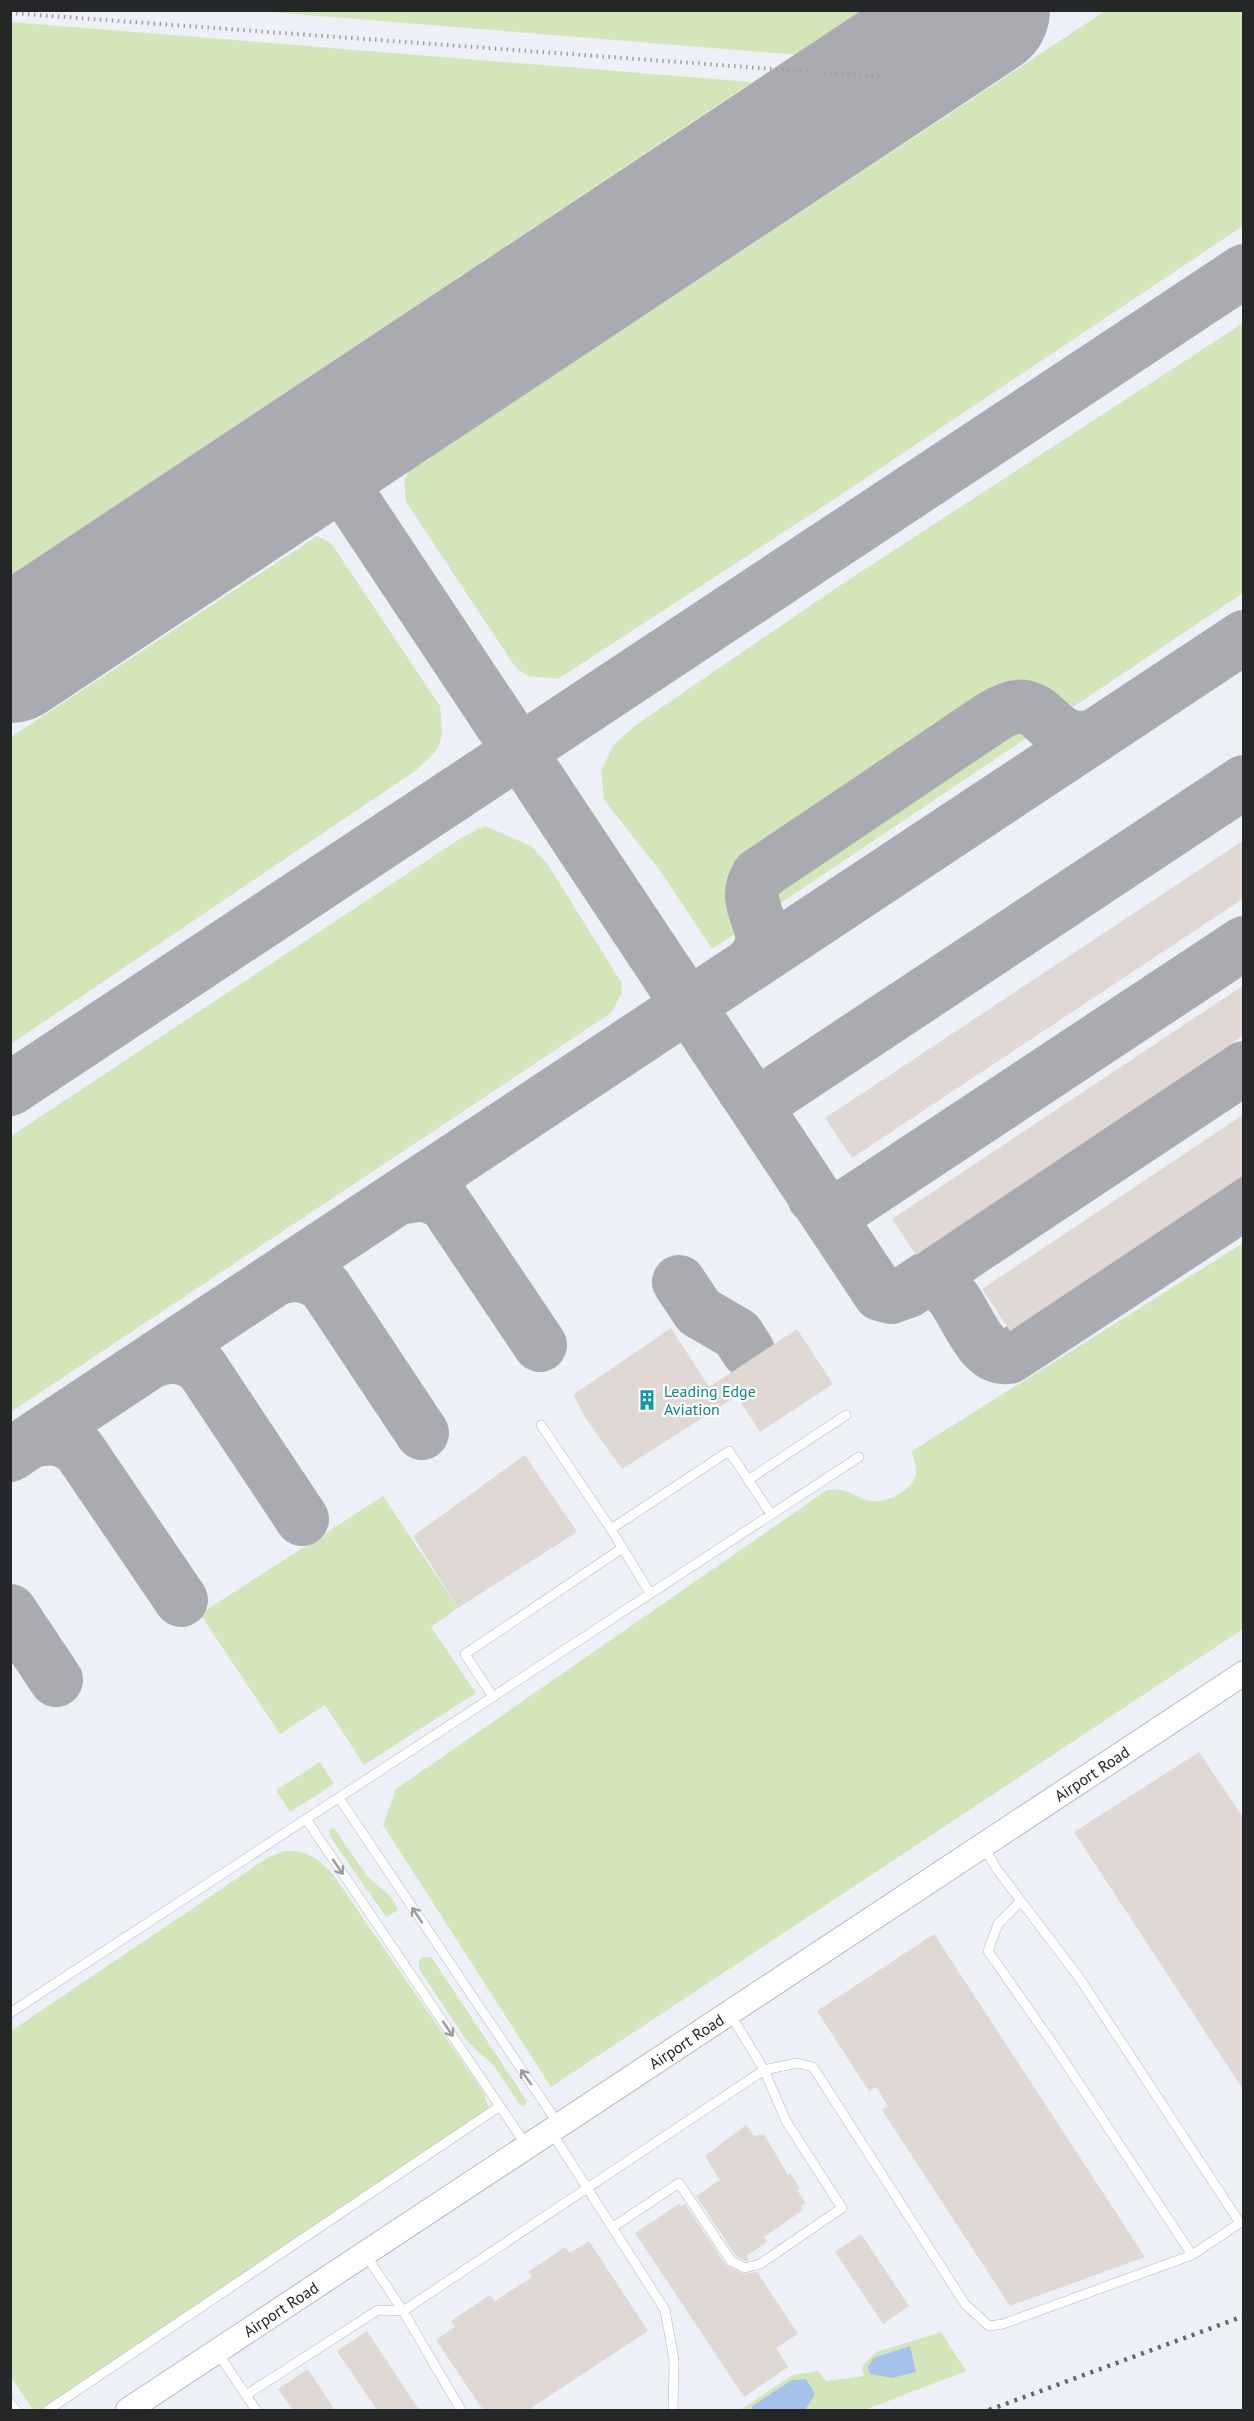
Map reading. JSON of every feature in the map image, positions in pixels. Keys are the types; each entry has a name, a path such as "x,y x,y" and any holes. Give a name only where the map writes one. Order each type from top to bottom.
{"street":[{"name":"Airport Road","path":"128,2410 1244,1672"}],"lane":[{"path":"748,1480 846,1415"},
{"path":"541,1425 611,1528 621,1549 650,1593"},
{"path":"611,1528 729,1451 771,1514"},
{"path":"10,2013 859,1457"},
{"path":"493,1697 465,1654 621,1549"},
{"path":"339,1798 555,2128 588,2188 665,2310 674,2360 673,2410"},
{"path":"306,1819 527,2146"},
{"path":"246,2395 378,2310 403,2311 764,2070 797,2063 813,2067 965,2304 989,2326 1003,2324 1192,2255 1240,2223 1080,1979 1021,1901 983,1845"},
{"path":"1021,1901 998,1924 988,1951 1053,2044 1192,2255"},
{"path":"613,2227 679,2183 731,2261 745,2268 760,2264 842,2208 786,2121 764,2070 729,2012"},
{"path":"48,2410 500,2106"},
{"path":"365,2254 403,2311 461,2410"},
{"path":"216,2352 256,2410"},
{"path":"10,2403 16,2410"}],"path":[{"path":"10,13 883,77"}],"green space":[{"path":"893,10 823,57 258,11"},
{"path":"1105,11 1243,11 1243,226 833,500 558,679 528,676 516,668 406,502 404,480 409,471"},
{"path":"11,22 752,82 11,575"},
{"path":"1243,323 1243,593 712,949 661,872 604,800 601,771 613,746 633,727 836,588"},
{"path":"317,536 331,543 440,706 442,729 436,750 415,771 11,1044 11,737"},
{"path":"485,826 531,846 547,863 621,982 622,993 611,1013 11,1412 11,1136 464,836"},
{"path":"1243,1243 1243,1629 551,2087 383,1825 396,1789 827,1490 842,1490 871,1501 885,1500 898,1495 910,1486 916,1474 912,1451"},
{"path":"383,1496 458,1608 431,1627 476,1693 364,1765 325,1705 280,1734 200,1614"},
{"path":"320,1762 334,1784 290,1812 276,1790"},
{"path":"334,1828 367,1876 392,1898 398,1910 386,1917 329,1835 330,1829"},
{"path":"284,1851 305,1853 332,1873 484,2093 490,2112 49,2410 33,2410 11,2377 11,2031 267,1858"},
{"path":"424,1957 432,1958 527,2101 525,2106 520,2105 494,2066 467,2041 419,1969 419,1960"},
{"path":"941,2332 966,2371 865,2410 740,2410 793,2375 818,2371 826,2381 864,2376 862,2366 876,2352"}],"water":[{"path":"910,2346 916,2372 892,2378 870,2374 868,2367 873,2358"},
{"path":"806,2379 815,2394 805,2410 752,2410 752,2406 792,2380"}],"building":[{"path":"1244,840 1244,898 852,1158 825,1118"},
{"path":"1244,985 1244,1035 916,1255 892,1219"},
{"path":"1244,1114 1244,1175 1010,1331 982,1289"},
{"name":"Leading Edge Aviation","path":"671,1328 709,1387 797,1329 833,1384 760,1432 737,1396 622,1469 585,1417 573,1395"},
{"path":"525,1455 577,1532 458,1608 413,1536"},
{"path":"1199,1752 1244,1819 1244,2091 1074,1832"},
{"path":"934,1934 1145,2257 1010,2306 882,2110 888,2106 876,2087 869,2091 817,2011"},
{"path":"746,2125 754,2136 764,2134 788,2175 790,2173 800,2188 797,2190 806,2203 801,2206 803,2210 764,2237 767,2242 746,2256 749,2260 746,2261 736,2256 696,2196 720,2180 705,2156"},
{"path":"679,2204 681,2207 685,2204 726,2265 743,2274 757,2272 798,2334 776,2348 788,2367 744,2397 635,2233"},
{"path":"861,2234 909,2306 883,2324 835,2252"},
{"path":"589,2241 648,2331 528,2410 483,2410 436,2340 455,2327 451,2321 490,2295 495,2301 532,2277 528,2272 565,2247 570,2253"},
{"path":"367,2331 419,2410 377,2410 337,2351"},
{"path":"308,2369 335,2410 293,2410 278,2389"}],"taxiway":[{"path":"10,1089 1244,271"},
{"path":"352,498 342,471 343,450 355,432 376,413"},
{"path":"260,490 303,471 323,473 334,478 344,487 880,1294 891,1297 908,1291 1244,1068"},
{"path":"10,1455 1244,637"},
{"path":"749,965 759,953 762,941 752,899 758,875 991,718 1010,708 1024,707 1034,711 1064,734 1077,738 1095,736"},
{"path":"744,1090 759,1098 775,1093 1244,782"},
{"path":"814,1197 823,1205 831,1208 851,1203 1244,943"},
{"path":"398,1198 423,1194 444,1202 540,1345"},
{"path":"917,1285 932,1282 945,1288 983,1345 994,1354 1009,1357 1244,1203"},
{"path":"276,1279 296,1275 314,1280 325,1287 422,1433"},
{"path":"679,1282 699,1312 737,1334 748,1351"},
{"path":"153,1361 165,1357 177,1357 189,1360 201,1367 302,1519"},
{"path":"32,1441 57,1439 79,1450 181,1600"},
{"path":"10,1611 56,1680"}],"runway":[{"path":"10,656 983,10"}],"railway":[{"path":"989,2410 1244,2316"}],"place":[{"name":"Leading Edge Aviation","path":"647,1400"}]}
